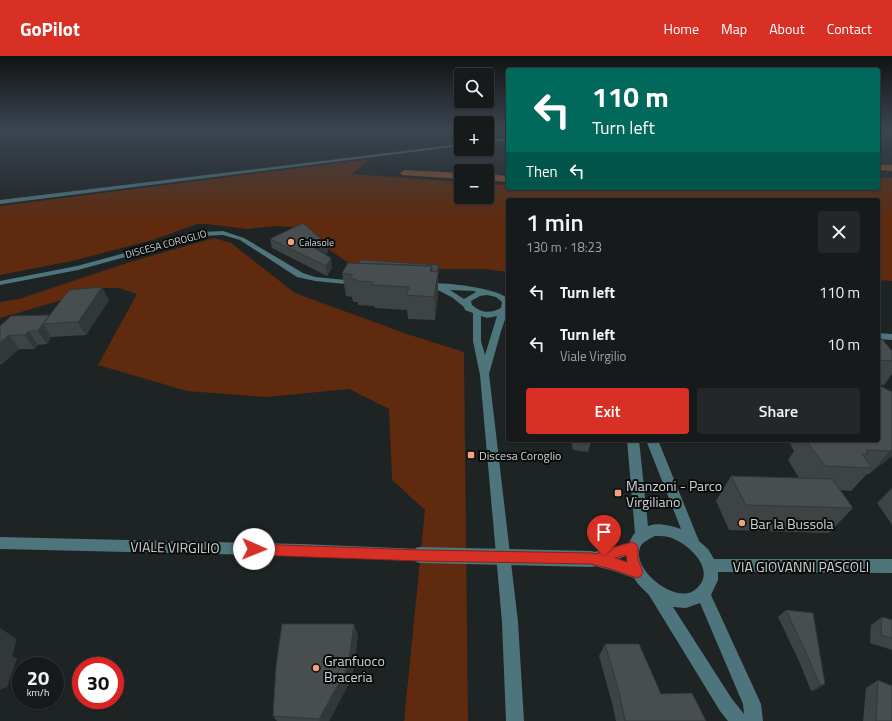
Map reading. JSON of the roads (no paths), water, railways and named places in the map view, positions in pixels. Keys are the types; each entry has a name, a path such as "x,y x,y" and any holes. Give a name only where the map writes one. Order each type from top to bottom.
{"street":[{"path":"0,202 339,160"},
{"name":"DISCESA COROGLIO","path":"0,283 78,268 211,233 232,235 300,275 316,279 361,283"},
{"path":"484,375 505,308 506,302 493,294 474,289 416,286 445,290 477,313 490,314 501,311 505,308"},
{"path":"468,308 466,304 470,297 480,293 493,294"},
{"path":"477,313 478,341 484,375 510,622 515,721"},
{"path":"880,336 892,337"},
{"path":"633,442 642,534"},
{"path":"653,442 695,546"},
{"path":"653,530 666,530 679,534 695,546 702,552 710,566 712,578 709,589 697,599 684,601 669,598 655,591 637,572 632,559 632,548 637,538 642,534 653,530"},
{"name":"VIALE VIRGILIO","path":"0,543 301,550 420,555 591,558 617,553 632,548"},
{"name":"VIALE VIRGILIO","path":"591,558 637,572"},
{"name":"VIA GIOVANNI PASCOLI","path":"710,566 892,566"},
{"path":"655,591 726,705 739,721"},
{"path":"703,594 752,704 754,721"}],"waterway":[{"path":"883,168 892,168"},
{"path":"405,173 454,176"},
{"path":"494,178 506,179"}],"place":[{"name":"Calasole","path":"291,242"},
{"name":"Discesa Coroglio","path":"471,455"},
{"name":"Manzoni - Parco Virgiliano","path":"618,493"},
{"name":"Bar la Bussola","path":"742,523"},
{"name":"Granfuoco Braceria","path":"316,668"}]}
